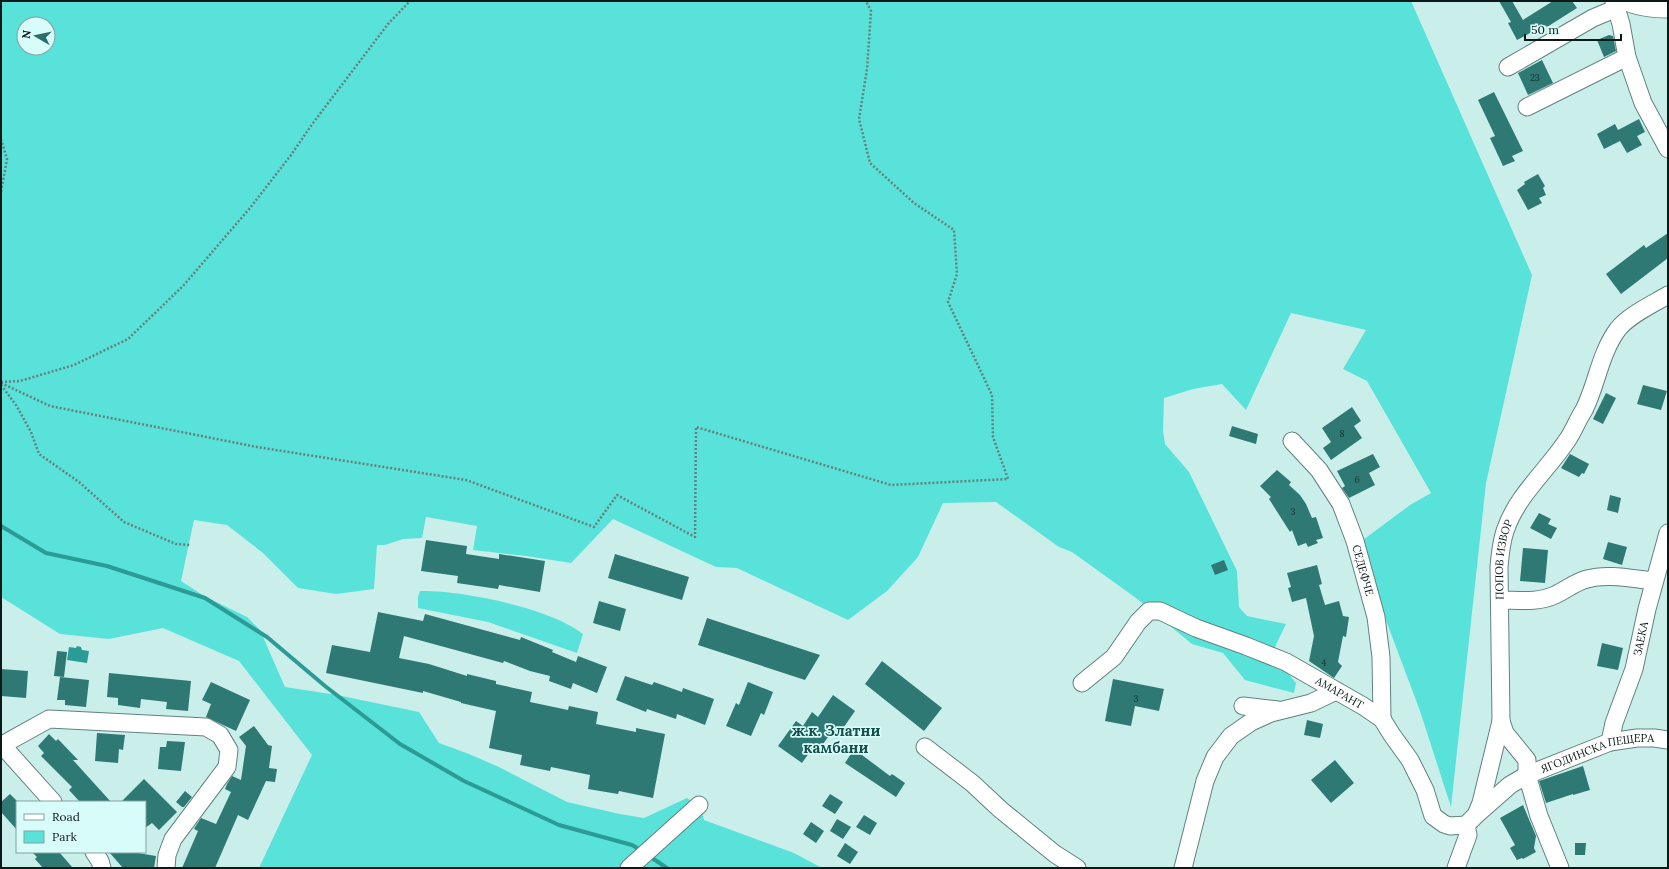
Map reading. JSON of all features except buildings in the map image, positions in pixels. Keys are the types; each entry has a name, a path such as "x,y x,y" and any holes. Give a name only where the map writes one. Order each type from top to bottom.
{"street":[{"path":"1618,3 1626,57 1643,103 1668,149"},
{"path":"1508,67 1618,3 1653,9 1668,9"},
{"path":"1527,107 1626,57"},
{"name":"ПОПОВ ИЗВОР","path":"1560,868 1539,816 1527,775 1527,760 1505,733 1501,721 1499,567 1501,546 1505,530 1525,493 1568,439 1592,390 1602,358 1619,329 1637,313 1668,295"},
{"name":"СЕДЕФЧЕ","path":"1292,441 1319,470 1341,504 1355,541 1376,617 1381,658 1382,719"},
{"name":"ЗАЕКА","path":"1610,742 1614,723 1634,669 1654,581 1668,533"},
{"path":"1500,600 1542,600 1554,596 1576,583 1599,577 1654,581"},
{"name":"АМАРАНТ","path":"1082,683 1114,657 1138,622 1149,611 1160,612 1196,628 1286,662 1363,706 1382,719 1410,760 1425,790 1433,816 1444,824 1450,826 1471,820"},
{"path":"1183,868 1205,781 1215,758 1231,736 1251,722 1280,710 1311,703 1336,691"},
{"path":"1243,706 1280,710"},
{"path":"52,801 1,744 49,719 206,727 220,735 230,750 226,767 173,839 167,855 166,868"},
{"path":"1456,868 1468,835 1471,820 1481,803 1501,721"},
{"name":"ЯГОДИНСКА ПЕЩЕРА","path":"1471,820 1510,785 1527,775 1610,742 1643,738 1668,740"},
{"path":"925,746 972,783 1001,810 1055,854 1077,868"},
{"path":"629,868 699,805"},
{"path":"95,853 100,860 102,868"}],"path":[{"path":"1,384 20,381 74,365 128,339 183,286 250,208 291,155 313,122 388,24 410,1"},
{"path":"1,384 50,406 257,447 466,480 594,527 617,495 695,538 696,427 891,485 1008,479 992,437 992,395 948,302 958,274 954,230 914,203 870,163 859,119 867,69 871,11 866,1"},
{"path":"1,139 7,159 1,192"},
{"path":"1,384 16,405 31,432 39,454 79,482 124,522 176,544 190,545"}],"green space":[{"path":"1,1 1411,1 1532,275 1486,483 1451,807 1420,711 1387,623 1363,540 1410,505 1431,493 1367,381 1343,369 1366,330 1291,313 1246,410 1222,384 1193,389 1164,398 1163,431 1165,444 1189,472 1237,571 1239,607 1247,616 1286,624 1272,653 1296,683 1294,693 1245,680 1223,653 1192,644 1136,598 1072,552 1059,547 996,502 943,503 918,557 887,591 848,620 737,568 716,567 613,519 571,563 473,550 477,526 426,517 422,538 403,539 385,545 377,545 374,589 336,594 298,588 263,553 227,525 194,520 181,581 204,596 247,617 260,630 285,687 337,695 419,712 439,743 499,767 567,802 644,818 687,798 700,806 704,820 794,853 822,868 259,868 312,755 239,661 163,628 109,639 60,634 1,597"},
{"path":"420,591 437,591 481,597 505,602 550,616 583,634 577,653 488,622 418,608 418,597"}],"shaded area":[{"path":"77,646 81,647 82,650 89,651 87,663 67,660 69,647 76,648"}],"waterway":[{"path":"1,526 46,553 107,566 205,598 267,637 325,686 400,744 464,781 559,825 632,845 642,851"},
{"path":"649,856 667,868"}],"district":[{"name":"ж.к. Златни камбани","path":"836,738"}]}
